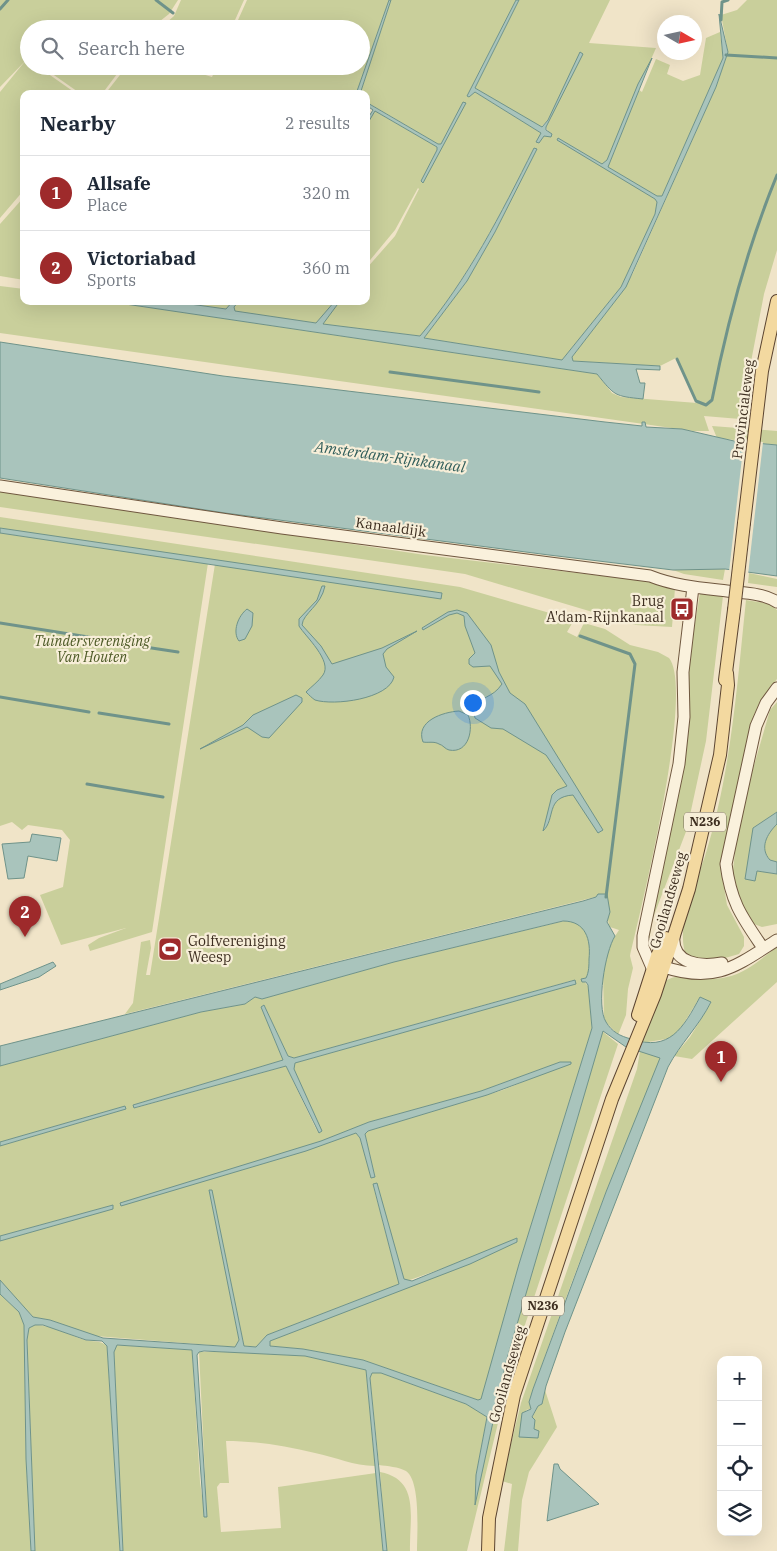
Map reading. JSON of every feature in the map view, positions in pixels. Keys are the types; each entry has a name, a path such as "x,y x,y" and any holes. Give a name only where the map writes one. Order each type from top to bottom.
{"main road":[{"name":"Provincialeweg","path":"744,523 758,405 767,345 777,301"},
{"name":"Gooilandseweg","path":"488,1551 490,1518 514,1395 612,1098 613,1087 636,1034 659,968 674,936 689,890 715,779 726,708 727,673 744,523"},
{"name":"Gooilandseweg","path":"659,968 663,946 696,831 727,673"},
{"name":"Gooilandseweg","path":"480,1551 482,1533 490,1518"}],"street":[{"name":"Kanaaldijk","path":"0,486 282,528 650,576 693,587 760,595 777,602"},
{"path":"693,587 688,637 685,643 683,672 684,717 679,764 643,936 643,947 659,968 689,973 721,971 732,969 777,931"},
{"path":"761,946 735,905 729,885 726,864 756,726 766,703 777,688"},
{"path":"674,936 674,949 677,954 690,963 698,964 725,962 777,940"}],"green space":[{"path":"0,0 178,0 169,14 161,20 20,20 20,66 0,87"},
{"path":"181,0 244,0 235,20 169,20 174,16"},
{"path":"247,0 389,0 370,54 370,20 238,20"},
{"path":"391,0 516,0 467,96 469,97 475,92 541,133 537,141 546,135 550,136 546,127 552,116 541,127 475,88 519,0 610,0 589,43 656,48 607,160 602,164 558,138 657,202 655,214 621,287 562,360 424,338 467,281 495,232 536,149 534,148 509,197 468,269 421,336 322,324 337,305 370,305 370,264 395,236 419,189 395,230 370,260 370,119 375,111 437,147 421,181 423,182 463,102 441,144 438,144 370,104 370,90 361,90 366,75 370,75 370,64"},
{"path":"747,0 777,0 777,250 764,294 740,419 704,416 709,431 693,431 0,333 0,286 20,288 20,305 132,305 597,374 612,393 621,397 697,403 676,358 660,366 573,361 572,357 622,292 633,273 716,87 728,52 721,15 737,10"},
{"path":"720,32 723,58 662,196 657,196 608,167 639,90 642,92 656,59 670,65 667,74 683,81 700,75 706,38"},
{"path":"20,67 20,75 50,75 71,90 20,90 20,195 0,218 0,92"},
{"path":"54,75 116,75 105,90 75,90"},
{"path":"120,75 205,75 212,77 213,75 363,75 357,90 108,90"},
{"path":"20,202 20,279 0,276 0,224"},
{"path":"197,305 230,305 226,309"},
{"path":"236,305 332,305 316,323 234,311"},
{"path":"712,426 777,431 777,445 717,438"},
{"path":"0,491 425,555 662,583 675,588 672,627 636,625 465,574 0,507"},
{"path":"0,517 460,587 574,620 567,632 577,637 584,623 605,629 630,645 658,652 669,658 675,678 675,711 671,754 654,849 630,956 633,968 628,989 626,1015 618,1035 604,1020 603,973 608,947 619,930 610,927 609,924 607,894 125,1014 133,1003 141,942 150,940 151,948 146,975 150,975 215,564 0,528"},
{"name":"Tuindersvereniging Van Houten","path":"0,533 208,563 152,932 90,951 88,945 99,938 126,928 61,945 40,895 63,887 70,840 62,830 28,825 22,830 12,822 0,826"},
{"path":"725,569 723,580 684,574 673,570"},
{"path":"749,573 777,579 777,587 748,583"},
{"path":"700,593 723,596 706,741 687,829 653,918 648,946 647,933 689,679 689,659"},
{"path":"746,600 770,604 777,610 777,679 760,702 754,715 723,860 722,875 727,905 744,937 744,946 739,954 711,962 686,955 683,944 683,932 688,905 705,856 721,793 732,729"},
{"path":"777,702 777,812 753,828 756,871 777,874 777,924 762,927 754,924 744,910 734,883 733,870 736,843 751,776 770,710"},
{"path":"777,824 777,862 770,860 765,851 765,846 767,837"},
{"path":"564,921 574,922 581,926 588,939 589,973 586,978 582,979 588,986 592,1028 519,1264 482,1399 478,1400 363,1360 303,1349 270,1346 270,1341 517,1242 407,1281 404,1279 373,1185 399,1284 267,1335 256,1347 244,1346 211,1190 239,1340 235,1347 95,1336 50,1320 33,1317 0,1281 0,1241 113,1208 113,1205 0,1236 0,1146 126,1109 125,1106 0,1142 0,1066 201,1012 245,1004 255,997 262,999 394,962","holes":["574,980 575,984 295,1063 293,1069 318,1133 286,1066 135,1108 133,1105 283,1060 261,1007 264,1005 288,1056 294,1058","560,1062 571,1062 503,1090 368,1131 365,1134 375,1177 372,1178 360,1138 356,1133 289,1156 120,1204 308,1147 369,1122 481,1091"]},
{"path":"777,947 777,982 692,1059 674,1056 690,1037 711,1003 700,997 679,1031 672,1038 642,1043 663,982 680,976 718,978 734,975 754,965"},
{"path":"602,1031 618,1044 513,1361 467,1551 417,1551 417,1508 414,1485 406,1471 379,1465 370,1378 372,1373 381,1373 466,1404 487,1417 476,1475 475,1500 506,1362"},
{"path":"640,1051 661,1058 606,1192 570,1287 533,1389 530,1409 526,1410 534,1429 532,1418 538,1406 542,1404 545,1390 557,1427 529,1472 522,1500 518,1551 504,1551 512,1484 502,1481 521,1403 637,1069"},
{"path":"0,1294 19,1312 24,1325 26,1459 31,1551 0,1551"},
{"path":"35,1325 54,1328 107,1346 120,1551 35,1551 27,1340 29,1328"},
{"path":"116,1345 192,1350 200,1482 205,1517 207,1517 199,1352 256,1352 305,1356 366,1370 375,1466 352,1463 282,1446 226,1441 229,1483 220,1483 217,1487 221,1532 281,1528 278,1487 376,1473 383,1551 123,1551 114,1352"},
{"path":"380,1472 393,1476 402,1483 407,1492 411,1514 410,1551 386,1551"}],"water":[{"path":"389,0 391,0 370,64 370,54"},
{"path":"516,0 519,0 475,88 542,127 548,120 580,52 583,54 546,127 546,130 552,134 551,137 544,136 539,143 536,142 541,133 475,92 469,97 467,96"},
{"path":"719,14 728,52 716,87 626,287 572,357 573,361 660,366 660,370 636,369 640,383 645,383 643,399 616,394 597,374 132,305 197,305 226,309 230,305 236,305 235,311 316,323 332,305 337,305 323,324 420,336 453,292 483,245 534,148 537,149 495,232 467,281 424,338 562,360 621,287 655,214 657,202 557,140 558,138 602,164 607,160 638,84 652,58 608,167 657,196 662,196 723,58"},
{"path":"363,75 366,75 361,90 357,90"},
{"path":"463,102 466,103 423,183 421,181 437,147 375,111 370,119 373,110 370,108 370,104 441,144"},
{"name":"Amsterdam-Rijnkanaal","path":"0,342 223,376 605,422 642,426 642,422 645,422 646,427 682,429 734,441 777,445 777,576 725,569 673,570 549,555 225,513 0,478"},
{"path":"0,528 442,593 441,599 0,533"},
{"path":"322,586 325,586 320,599 305,617 302,625 321,646 332,664 382,648 417,631 387,649 383,654 386,667 394,677 390,685 382,691 360,699 335,702 315,700 306,692 323,675 325,669 317,649 299,626 299,619 317,600"},
{"path":"247,609 253,613 252,626 245,639 239,641 236,633 237,624"},
{"path":"457,610 467,613 491,645 499,672 510,693 525,704 603,830 598,833 573,795 558,800 543,831 552,795 557,790 567,786 546,755 503,729 491,728 475,718 473,709 476,705 502,684 490,666 473,667 469,664 469,659 475,653 465,626 464,616 457,613 449,615 423,630 422,628 448,612"},
{"path":"296,695 302,698 302,702 269,738 262,737 247,727 200,749 243,725 253,715"},
{"path":"459,711 468,715 470,720 470,733 461,748 449,750 437,743 423,742 423,728 427,723 446,713"},
{"path":"777,812 777,824 767,837 765,851 770,860 777,862 777,874 757,871 755,881 745,879 753,828"},
{"path":"32,834 61,838 57,861 28,856 24,878 8,879 2,844 30,842"},
{"path":"598,894 607,894 610,912 607,922 615,936 605,966 602,992 603,1014 611,1028 627,1038 644,1042 665,1040 681,1027 700,997 711,1002 668,1067 565,1332 546,1386 542,1404 538,1406 532,1417 535,1420 534,1429 539,1431 538,1438 519,1437 522,1413 531,1409 529,1402 533,1389 606,1192 660,1058 626,1047 603,1031 506,1362 475,1505 476,1475 487,1417 466,1404 381,1373 372,1373 370,1378 387,1551 383,1551 366,1370 305,1356 204,1351 199,1352 197,1355 207,1517 204,1517 192,1350 117,1345 114,1352 123,1551 120,1551 107,1346 102,1341 86,1340 43,1325 35,1325 29,1328 27,1340 35,1551 31,1551 26,1459 24,1325 19,1312 0,1294 0,1280 33,1317 50,1320 103,1338 235,1347 239,1340 209,1190 212,1190 244,1346 256,1347 267,1335 399,1284 373,1184 377,1183 404,1279 412,1281 517,1238 517,1242 470,1264 270,1341 270,1346 303,1349 363,1360 478,1400 481,1399 519,1264 592,1028 588,985 586,982 582,982 581,979 586,978 588,973 588,939 582,928 577,924 563,921 394,962 262,999 255,997 245,1004 201,1012 0,1066 0,1046 583,901 596,897"},
{"path":"53,962 56,966 39,977 0,990 0,984"},
{"path":"575,980 576,984 295,1063 294,1069 322,1131 319,1133 286,1066 134,1108 133,1105 283,1060 261,1007 264,1005 288,1056 294,1058"},
{"path":"560,1062 571,1062 571,1064 487,1095 368,1131 365,1134 375,1177 371,1178 360,1138 356,1133 306,1151 121,1206 120,1203 321,1141 369,1122 481,1091"},
{"path":"125,1106 126,1109 0,1146 0,1142"},
{"path":"113,1205 113,1209 0,1241 0,1236"},
{"path":"554,1464 558,1464 560,1469 599,1504 547,1521"}],"pier":[{"path":"744,440 763,442 748,575 729,572"}],"waterway":[{"path":"0,9 8,0"},
{"path":"156,0 173,13"},
{"path":"721,20 722,2 728,0"},
{"path":"726,55 777,58"},
{"path":"677,359 696,401 706,405 712,400 724,343 747,258 777,175"},
{"path":"390,372 539,392"},
{"path":"0,623 101,639"},
{"path":"580,636 630,654 635,664 606,897"},
{"path":"112,642 178,652"},
{"path":"0,697 89,712"},
{"path":"99,713 169,724"},
{"path":"87,784 163,797"}],"place":[{"name":"Brug A'dam-Rijnkanaal","path":"682,609"},
{"name":"Victoriabad","path":"25,937"},
{"name":"Golfvereniging Weesp","path":"170,949"},
{"name":"Allsafe","path":"721,1082"}]}
